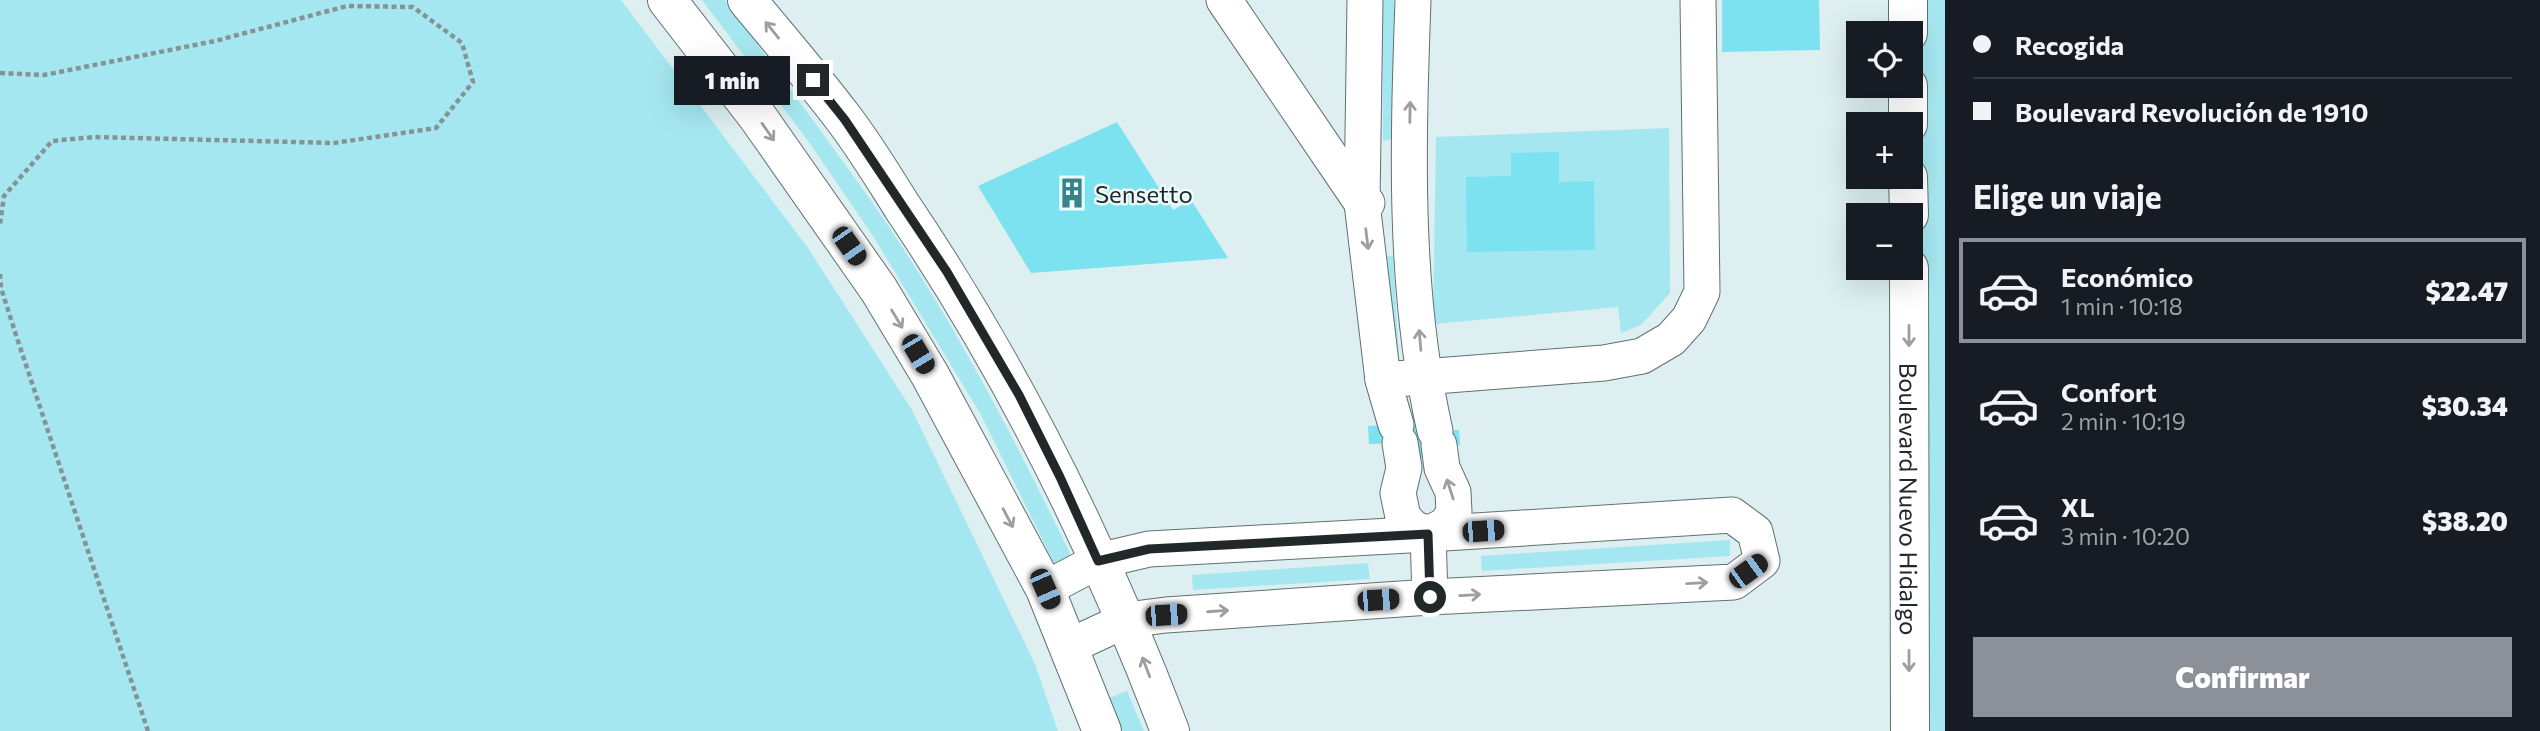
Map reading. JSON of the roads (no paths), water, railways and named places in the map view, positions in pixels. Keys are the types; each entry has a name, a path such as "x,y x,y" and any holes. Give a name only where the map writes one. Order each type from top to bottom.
{"main road":[{"path":"667,0 757,116 879,290 930,375 1045,589 1102,731"},
{"path":"747,0 845,120 947,272 1019,395 1126,620 1170,731"},
{"path":"1908,0 1908,21"},
{"name":"Boulevard Nuevo Hidalgo","path":"1909,280 1910,731"}],"street":[{"path":"1224,0 1363,203"},
{"path":"1365,0 1363,203 1383,380 1405,468 1398,493 1403,517 1413,528 1428,534 1446,525 1454,513 1453,492 1441,468 1423,376 1409,201 1413,0"},
{"path":"1383,380 1604,363 1642,356 1671,339 1689,318 1702,292 1698,0"},
{"path":"1363,203 1409,201"},
{"path":"1045,589 1098,561 1149,549 1732,515 1755,532 1762,561 1734,582 1430,597 1166,615 1126,620 1070,646"},
{"path":"1428,534 1430,597"}],"place":[{"name":"Sensetto","path":"1072,193"}]}
